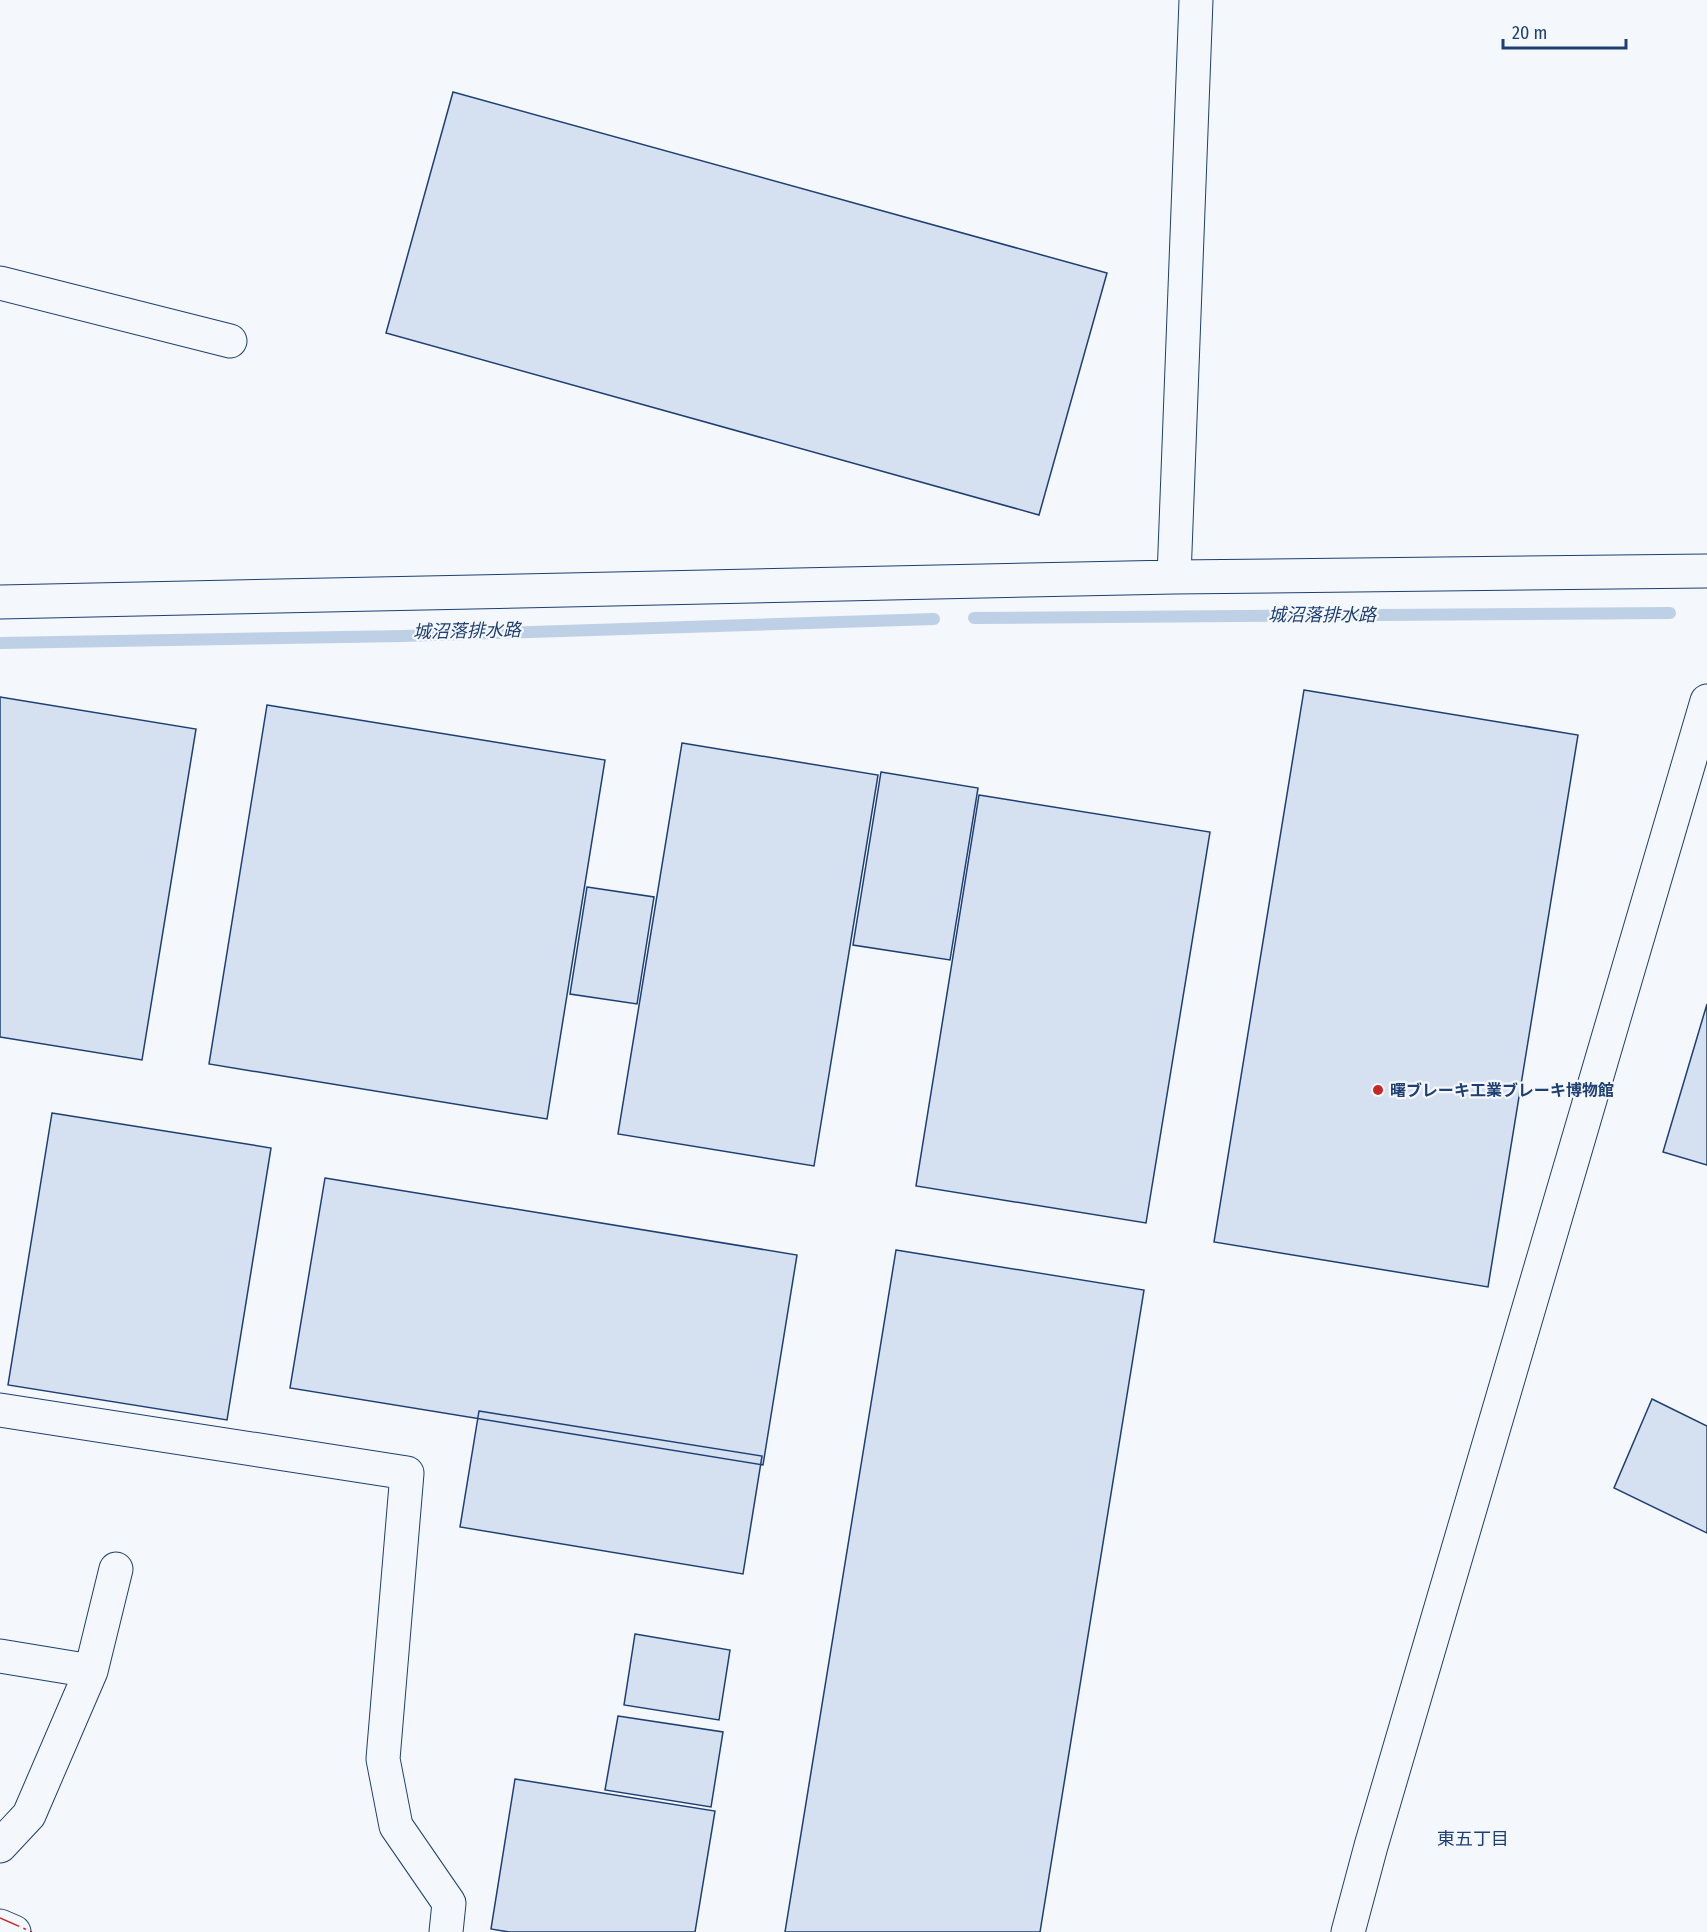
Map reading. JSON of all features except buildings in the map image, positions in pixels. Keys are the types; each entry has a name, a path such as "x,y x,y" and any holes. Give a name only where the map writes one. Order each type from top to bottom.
{"street":[{"path":"1174,577 1196,0"},
{"path":"0,283 230,340"},
{"path":"0,602 1174,577 1707,571"},
{"path":"1348,1932 1377,1823 1707,701"},
{"path":"0,1410 407,1473 383,1759 396,1826 448,1903 446,1932"},
{"path":"0,1846 29,1815 91,1671 116,1569"},
{"path":"0,1656 91,1671"},
{"path":"0,1926 14,1932"}],"waterway":[{"name":"城沼落排水路","path":"974,618 1670,613"},
{"name":"城沼落排水路","path":"0,643 403,636 934,619"}],"power":[{"path":"0,1918 32,1932"}],"place":[{"name":"曙ブレーキ工業ブレーキ博物館","path":"1378,1090"}],"district":[{"name":"東五丁目","path":"1473,1839"}]}
